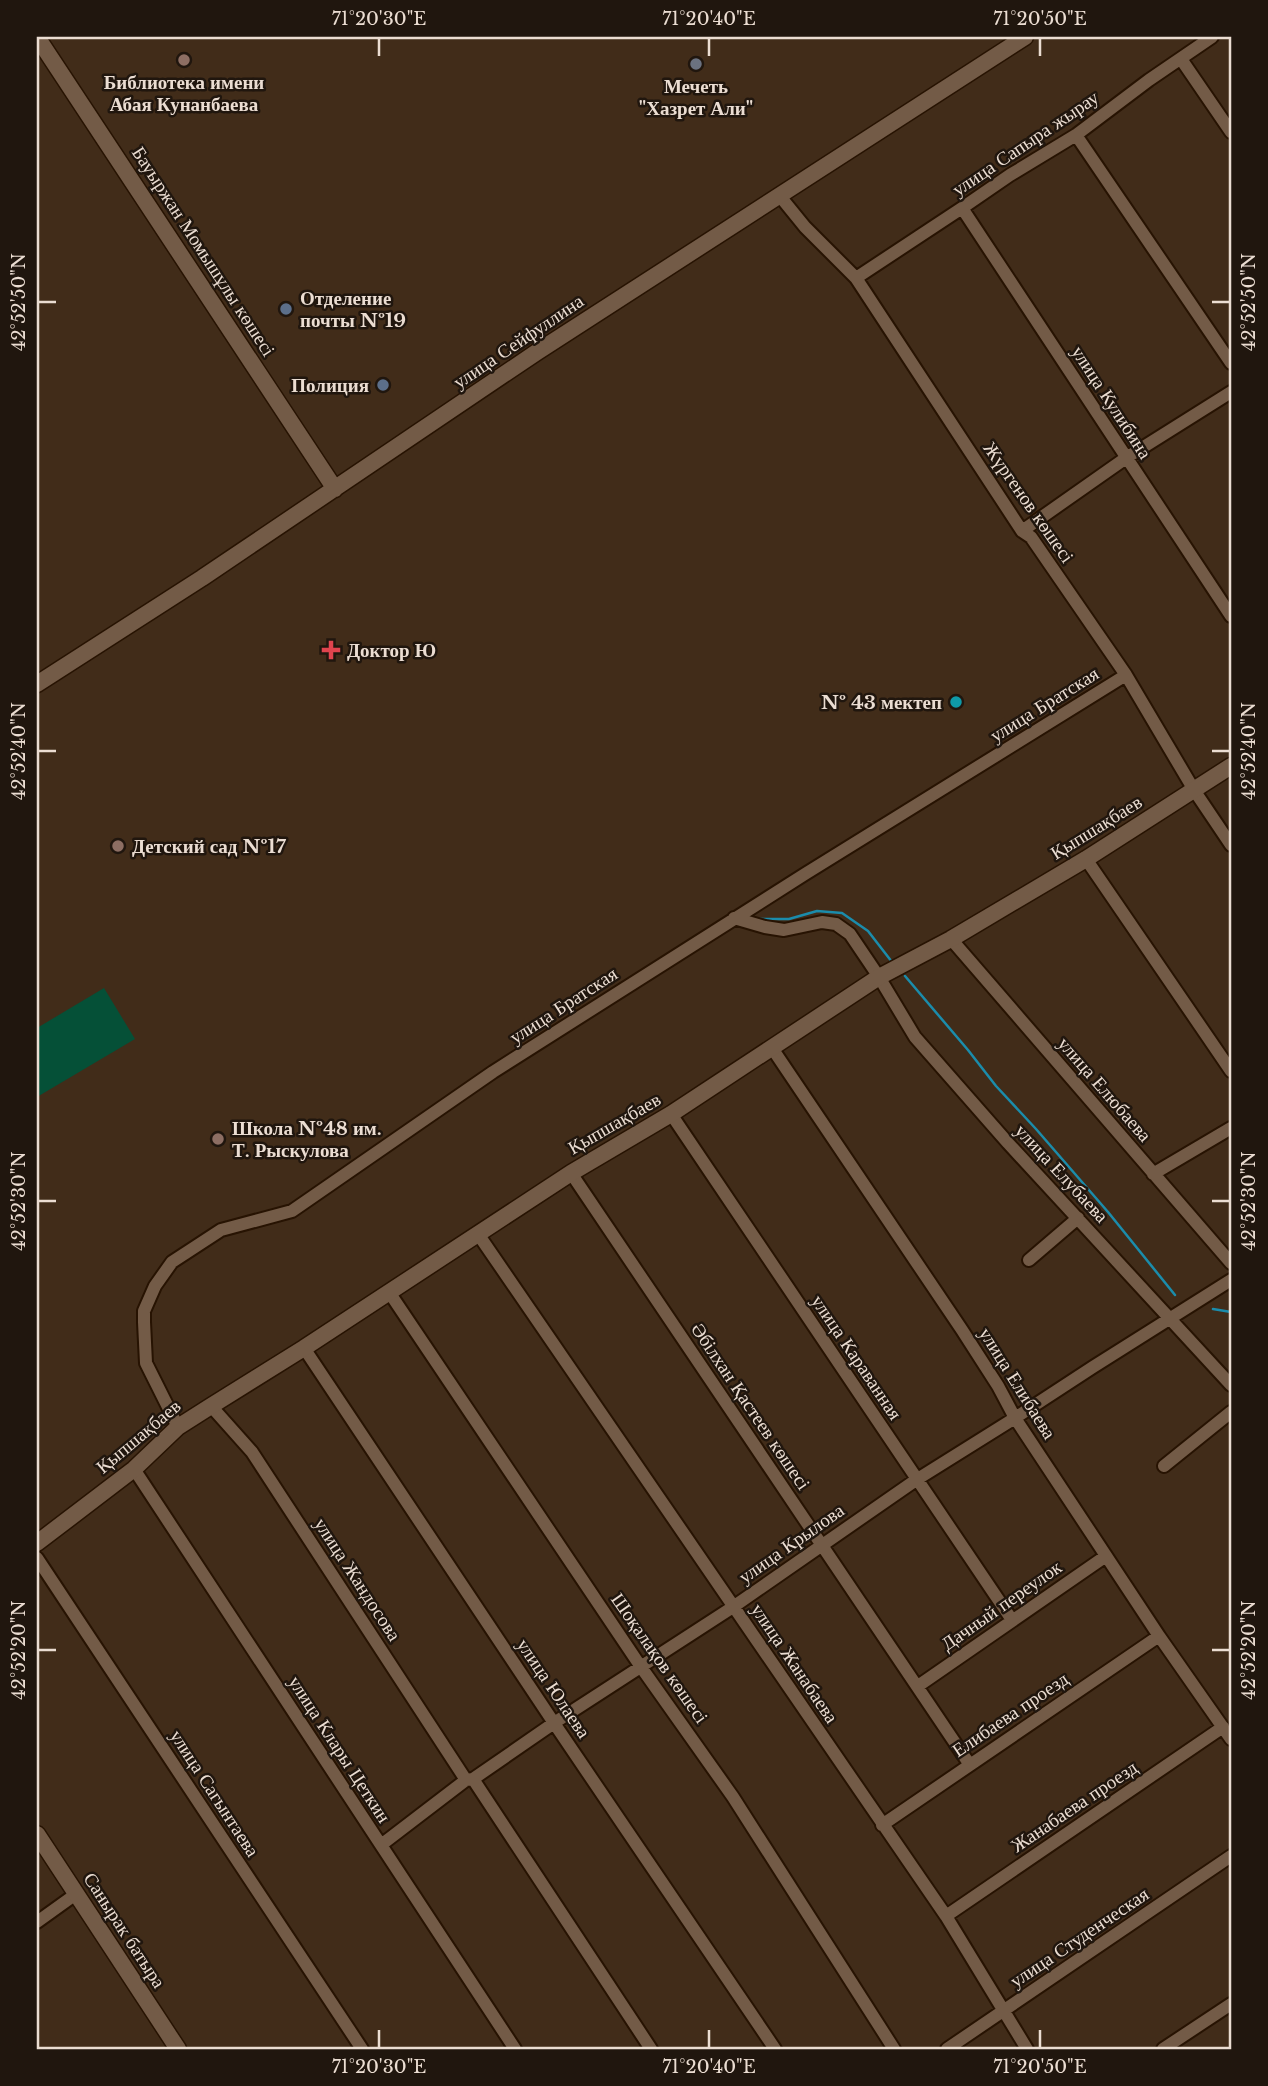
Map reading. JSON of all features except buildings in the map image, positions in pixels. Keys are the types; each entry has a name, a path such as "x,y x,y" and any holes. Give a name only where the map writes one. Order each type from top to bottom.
{"street":[{"name":"Бауыржан Момышұлы көшесі","path":"37,37 335,489"},
{"name":"улица Сейфуллина","path":"37,684 202,578 537,352 1025,37"},
{"name":"улица Сапыра жырау","path":"856,278 1010,174 1076,135 1149,79 1212,37"},
{"path":"1181,59 1231,132"},
{"path":"1076,135 1231,363"},
{"name":"Жүргенов көшесі","path":"779,195 804,227 856,278 1022,531 1031,537 1126,675 1194,790 1231,845"},
{"name":"улица Кулибина","path":"962,208 1231,616"},
{"path":"1022,531 1126,458 1231,392"},
{"name":"улица Братская","path":"178,1427 146,1363 144,1322 144,1311 155,1286 172,1262 221,1230 292,1211 494,1072 734,918 1126,675"},
{"name":"Қыпшақбаев","path":"37,1543 134,1469 178,1427 304,1348 571,1172 671,1114 879,977 951,939 1086,859 1231,766"},
{"path":"1086,859 1231,1071"},
{"name":"улица Елубаева","path":"734,918 784,930 822,922 836,923 850,934 915,1037 1007,1143 1231,1385"},
{"name":"улица Елюбаева","path":"951,939 1231,1263"},
{"name":"улица Елибаева","path":"772,1048 962,1330 998,1386 1015,1419 1159,1636 1231,1739"},
{"name":"улица Караванная","path":"671,1114 1012,1620"},
{"path":"1153,1174 1231,1128"},
{"name":"Әбілхан Қастеев көшесі","path":"571,1172 970,1765"},
{"path":"1029,1260 1078,1219"},
{"name":"улица Жанабаева","path":"478,1234 946,1916 1027,2049"},
{"name":"улица Крылова","path":"381,1845 470,1779 733,1607 916,1480 1231,1280"},
{"name":"Шоқалақов көшесі","path":"389,1292 641,1667 733,1797 894,2049"},
{"name":"улица Юлаева","path":"304,1348 775,2049"},
{"name":"улица Жандосова","path":"211,1406 252,1452 651,2049"},
{"path":"1164,1466 1231,1412"},
{"name":"улица Клары Цеткин","path":"134,1469 516,2049"},
{"name":"Дачный переулок","path":"918,1686 1107,1556"},
{"name":"улица Сагынтаева","path":"37,1558 362,2049"},
{"name":"Елибаева проезд","path":"882,1825 1159,1636"},
{"name":"Жанабаева проезд","path":"946,1916 1223,1727"},
{"name":"Санырак батыра","path":"37,1835 178,2049"},
{"name":"улица Студенческая","path":"947,2049 1231,1856"},
{"path":"37,1922 76,1894"},
{"path":"1163,2049 1231,2004"}],"green space":[{"path":"104,988 135,1039 37,1097 37,1028"}],"waterway":[{"path":"760,919 789,919 817,911 842,913 868,931 892,962"},
{"path":"905,976 996,1086 1108,1212 1175,1295"},
{"path":"1213,1309 1231,1312"}],"place":[{"name":"Библиотека имени Абая Кунанбаева","path":"184,60"},
{"name":"Мечеть \"Хазрет Али\"","path":"696,64"},
{"name":"Отделение почты №19","path":"286,309"},
{"name":"Полиция","path":"383,385"},
{"name":"Доктор Ю","path":"331,650"},
{"name":"№ 43 мектеп","path":"956,702"},
{"name":"Детский сад №17","path":"118,846"},
{"name":"Школа №48 им. Т. Рыскулова","path":"218,1139"}]}
